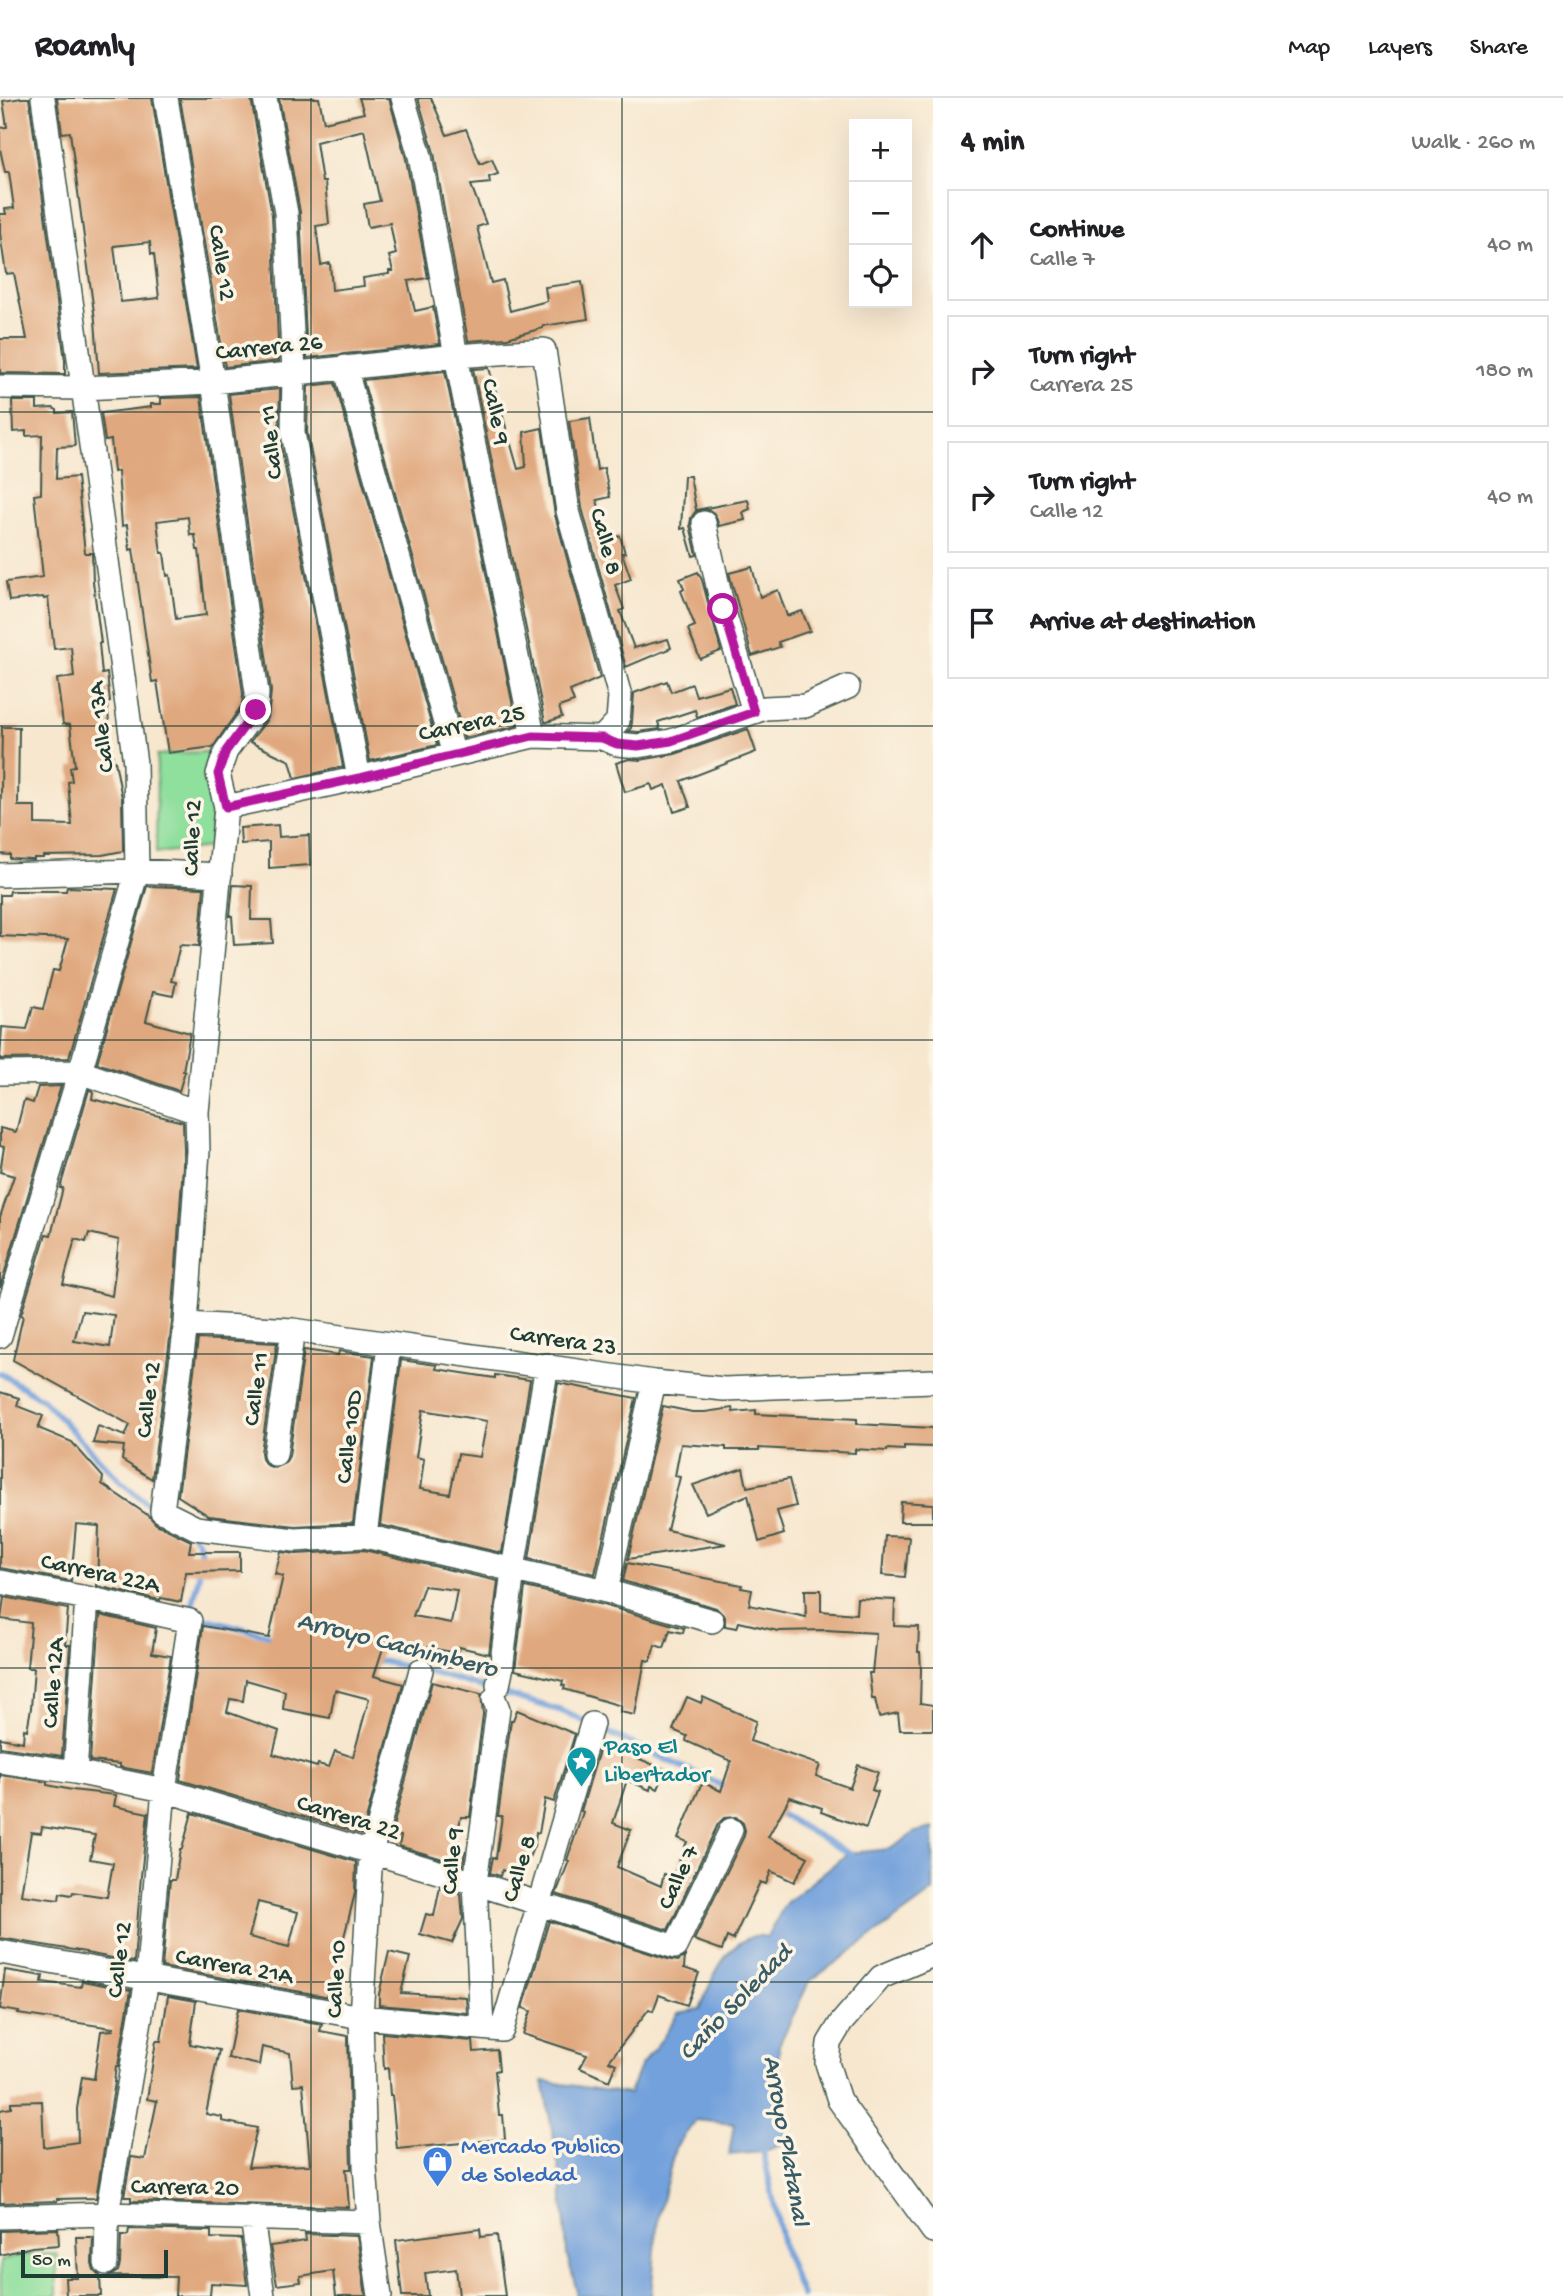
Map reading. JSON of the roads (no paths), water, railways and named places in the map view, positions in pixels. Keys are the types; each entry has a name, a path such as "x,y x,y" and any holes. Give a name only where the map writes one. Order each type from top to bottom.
{"street":[{"name":"Calle 13A","path":"0,1336 80,1072 137,871 135,763 43,98"},
{"name":"Calle 12","path":"166,98 213,382 257,693 256,710 226,751 218,774 226,807 197,1112 198,1151 186,1324 162,1510 196,1528 208,1530 295,1540 365,1536"},
{"name":"Calle 11","path":"265,98 286,213 293,433 359,778"},
{"name":"Calle 9","path":"403,98 419,156 456,356 533,736"},
{"name":"Carrera 26","path":"0,387 82,388 213,382 456,356 544,350"},
{"name":"Calle 8","path":"544,350 568,511 620,696 618,721 602,738"},
{"path":"345,367 454,755"},
{"path":"704,523 723,609 754,712"},
{"name":"Carrera 25","path":"226,807 533,736 602,738 617,744 638,746 671,741 765,708 805,706 848,687"},
{"path":"0,874 137,871 220,875"},
{"path":"0,1073 80,1072 197,1112"},
{"name":"Carrera 23","path":"186,1324 293,1331 654,1382 724,1389 933,1381"},
{"name":"Calle 11","path":"275,1454 293,1331"},
{"name":"Calle 10D","path":"365,1536 389,1345"},
{"name":"Calle 9","path":"492,2029 475,1883 513,1569 547,1365"},
{"path":"606,1591 654,1382"},
{"path":"365,1536 606,1591 712,1621"},
{"name":"Carrera 22A","path":"0,1582 190,1621"},
{"name":"Calle 12A","path":"75,1772 87,1598"},
{"name":"Calle 12","path":"106,2263 107,2214 147,1979 164,1790 190,1621"},
{"name":"Calle 10","path":"380,2296 369,2222 365,2165 361,2017 371,1853 421,1670"},
{"name":"Calle 8","path":"492,2029 538,1903 593,1724"},
{"name":"Carrera 22","path":"0,1761 75,1772 164,1790 475,1883 675,1947"},
{"name":"Calle 7","path":"675,1947 731,1830"},
{"name":"Carrera 21A","path":"0,1952 361,2017 492,2029"},
{"path":"933,1955 881,1977 841,2023 829,2043 827,2063 839,2100 933,2231"},
{"name":"Carrera 20","path":"0,2217 107,2214 369,2222"},
{"path":"252,2217 263,2296"}],"water":[{"name":"Caño Soledad","path":"933,1828 933,1892 809,1982 779,2045 778,2095 788,2142 763,2152 729,2155 734,2124 696,2120 675,2148 658,2217 651,2296 576,2296 567,2255 562,2185 543,2081 629,2094 640,2066 663,2038 678,2013 700,2009 719,1967 732,1949 753,1936 767,1937 786,1903 848,1853 890,1849 916,1832"}],"waterway":[{"name":"Arroyo Cachimbero","path":"0,1373 42,1399 121,1482 155,1510"},
{"name":"Arroyo Cachimbero","path":"193,1535 198,1542 201,1560 192,1607 194,1613 199,1617 276,1637"},
{"name":"Arroyo Cachimbero","path":"372,1659 416,1669"},
{"name":"Arroyo Cachimbero","path":"427,1671 562,1711 729,1789"},
{"name":"Arroyo Cachimbero","path":"773,1810 855,1857"},
{"name":"Arroyo Platanal","path":"762,2146 784,2250 802,2296"}],"place":[{"name":"Paso El Libertador","path":"581,1789"},
{"name":"Mercado Publico de Soledad","path":"438,2189"}]}
